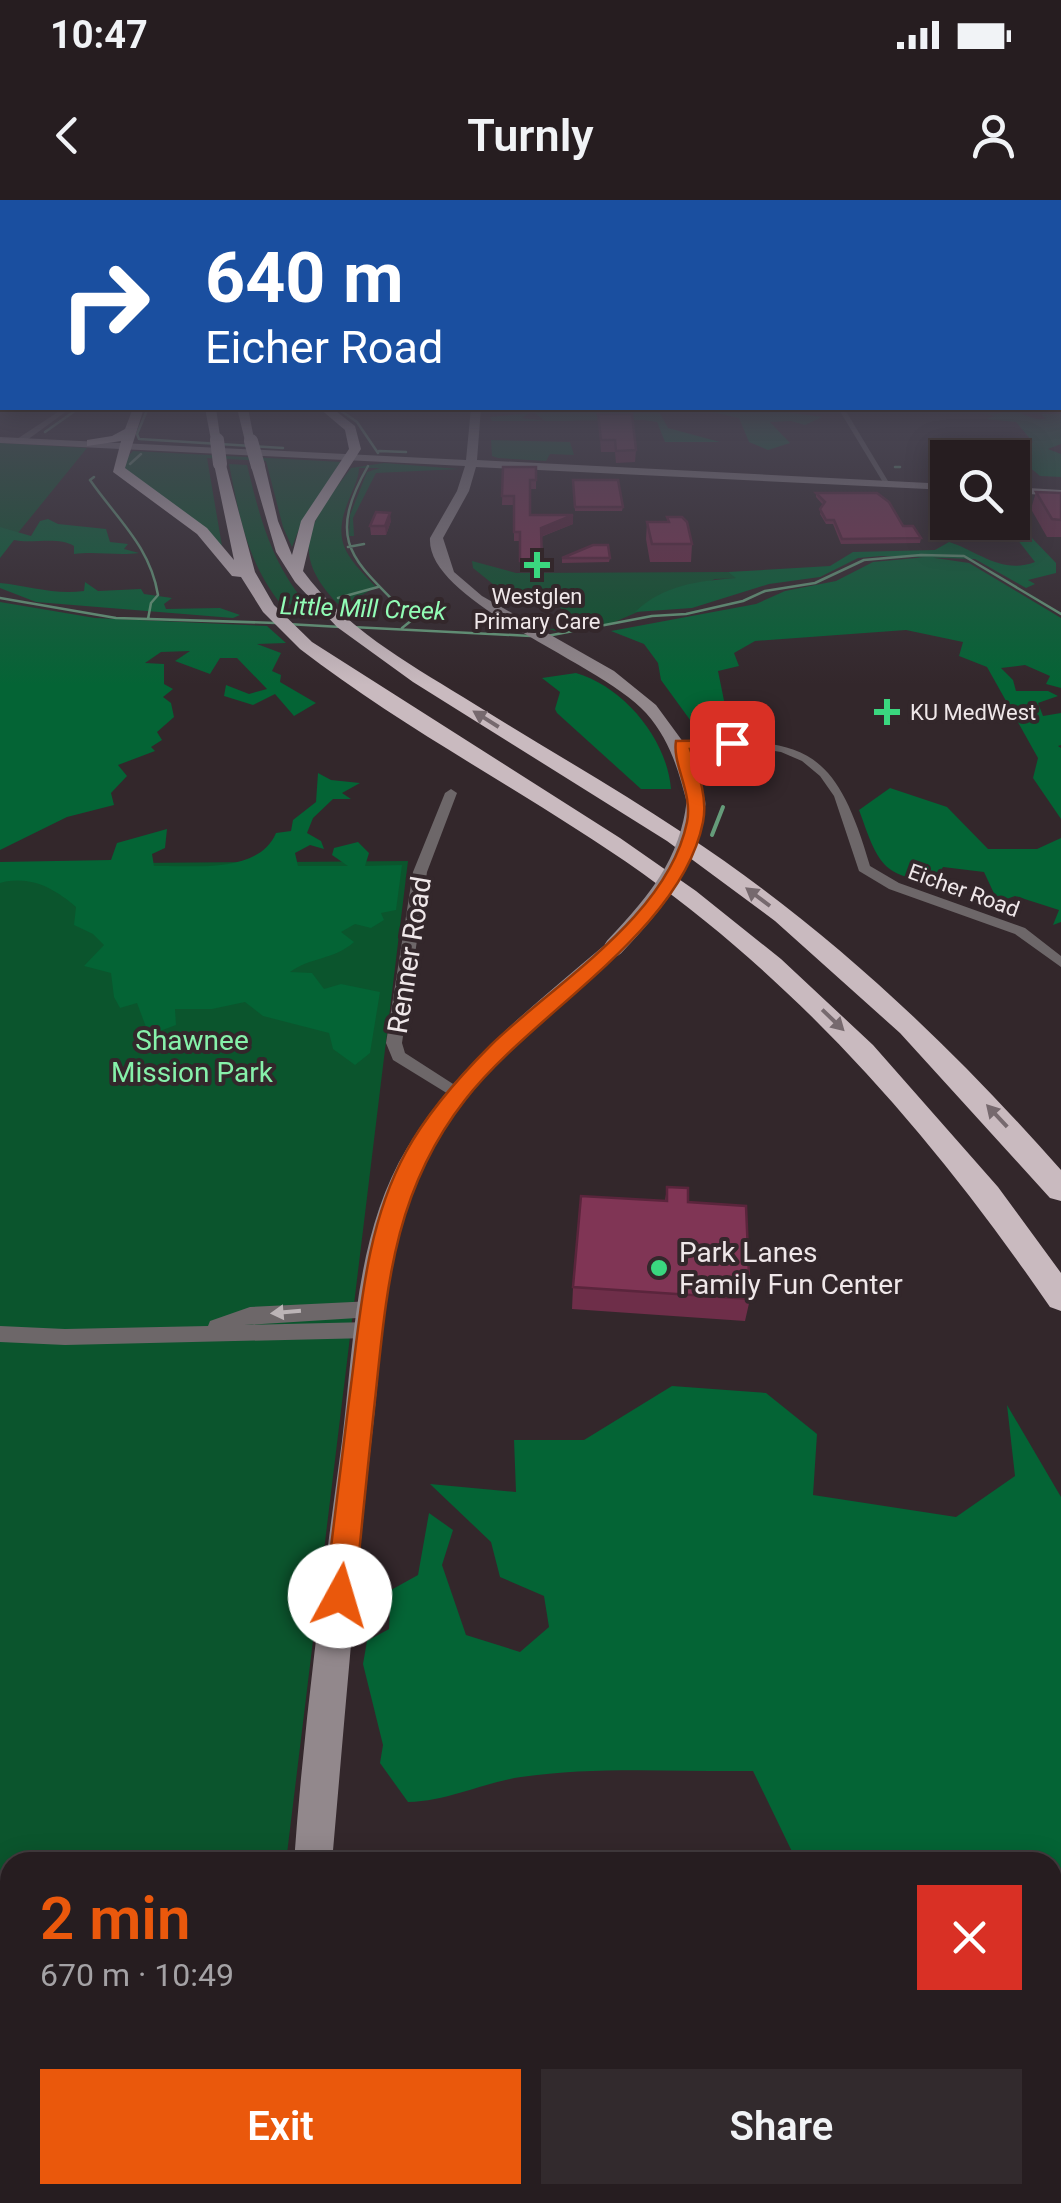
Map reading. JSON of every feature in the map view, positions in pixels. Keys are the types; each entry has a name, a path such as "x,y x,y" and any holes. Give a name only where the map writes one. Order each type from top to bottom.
{"highway":[{"path":"155,497 202,531 242,580 317,654 640,861 763,955 837,1023 921,1114 995,1205 1061,1298"},
{"path":"227,497 235,541 258,592"},
{"path":"267,497 282,550 318,600 384,654 667,834 798,927 953,1068 1061,1190"},
{"path":"296,570 308,521 324,497"}],"main road":[{"path":"314,1852 371,1320 382,1248 405,1178 416,1154 458,1095 498,1050 614,947 673,880 692,838 696,803 681,744 639,696 456,581 438,553 437,536 459,497"}],"street":[{"name":"Eicher Road","path":"681,744 766,746 814,763 832,778 840,794 864,868 894,886 1020,931 1061,963"},
{"name":"Renner Road","path":"451,793 429,843 415,891 394,1043 398,1056 458,1095"},
{"path":"0,1334 202,1332 371,1320"}],"green space":[{"path":"0,497 47,497 0,555"},
{"path":"159,497 214,497 222,546"},
{"path":"236,497 256,497 276,556 307,605 281,604 260,572"},
{"path":"275,497 318,497 303,519 292,547"},
{"path":"330,497 350,497 342,525 344,546 376,587 341,607 313,570 309,553 315,521"},
{"path":"357,497 363,497 353,518 354,536 349,536 350,515"},
{"path":"48,519 58,524 106,529 110,542 128,544 124,549 139,553 74,554 74,546 68,543 14,540 0,558 0,527 31,536 40,521"},
{"path":"1032,538 1056,563 1056,573 1028,580 1035,584 1026,588 975,559 858,558 820,577 769,584 692,608 635,612 669,590 736,578 728,572 830,566 853,552 935,550 949,542 1001,564 1035,562 1018,540"},
{"path":"928,557 969,563 1061,618 1061,688 1046,684 1050,676 1025,665 1001,668 1013,680 1016,691 1048,691 1058,696 1038,703 1043,716 1061,713 1061,819 1033,778 1038,758 987,667 959,656 963,642 906,630 755,641 734,653 739,666 718,671 730,730 736,735 701,735 661,680 658,663 644,644 611,631 756,604 785,591 836,581 873,562"},
{"path":"472,561 516,573 728,572 738,578 715,579 605,626 555,631 549,629 585,627 585,621 590,620 562,611 559,604 543,597 509,597 473,568"},
{"path":"85,582 98,591 141,589 144,594 172,598 164,604 166,609 220,608 240,615 233,618 36,602 0,588 0,583 73,592 84,591"},
{"path":"0,602 95,618 267,626 286,643 257,644 281,653 272,671 281,675 280,682 316,703 294,716 275,694 253,705 224,696 226,685 249,694 267,689 237,658 220,658 210,674 175,661 190,651 161,652 145,663 164,664 164,684 173,689 163,697 171,703 174,717 157,732 162,740 151,747 155,751 118,765 127,776 111,793 114,805 67,817 0,850"},
{"path":"576,673 611,690 640,718 661,752 671,789 641,789 557,713 560,692 542,678"},
{"path":"318,773 331,780 360,783 342,793 351,799 333,799 313,818 307,833 321,841 324,849 310,845 295,853 298,866 348,866 332,855 334,848 358,842 369,853 365,866 402,865 396,910 381,913 384,920 371,928 355,924 341,932 354,942 290,972 312,973 324,989 341,984 380,992 370,1053 355,1065 333,1049 329,1033 263,1016 245,1002 212,1009 175,1009 176,1025 149,1035 137,1003 120,1008 114,997 111,973 84,966 104,945 93,934 74,925 76,907 41,885 21,881 0,883 0,862 111,860 117,843 167,829 165,848 152,854 154,866 240,862 255,856 276,833 291,831 293,820 316,802"},
{"path":"890,788 947,807 988,849 1037,849 1061,838 1061,922 1053,925 1059,910 1015,896 998,902 984,872 943,867 935,880 902,876 891,870 876,852 859,810"},
{"name":"Shawnee Mission Park","path":"408,861 287,1852 0,1852 0,864"},
{"path":"672,1386 766,1393 817,1434 813,1495 956,1517 1015,1476 1007,1405 1061,1497 1061,1852 792,1852 753,1771 549,1774 408,1802 380,1763 383,1745 363,1664 367,1641 389,1629 391,1590 418,1575 429,1513 453,1530 442,1565 466,1635 520,1652 549,1627 544,1596 500,1577 491,1542 430,1484 516,1492 514,1440 584,1440"}],"building":[{"path":"514,497 530,497 530,515 573,515 541,528 542,561 520,561 520,532 514,532"},
{"path":"574,497 621,497 623,507 575,507"},
{"path":"820,497 883,497 903,526 913,526 921,538 842,539 834,520 826,520 820,509 825,502"},
{"path":"1039,497 1061,497 1061,520 1052,519"},
{"path":"376,512 390,513 385,526 370,526"},
{"path":"667,517 682,517 687,522 692,544 652,544 647,522 669,522"},
{"path":"593,545 608,545 610,558 562,558"},
{"name":"Park Lanes Family Fun Center","path":"667,1187 688,1188 688,1202 746,1206 750,1299 573,1287 581,1196 667,1201"}],"waterway":[{"path":"103,497 140,547 154,578 158,595 151,603 148,619"},
{"path":"350,547 347,535 353,497"},
{"path":"350,547 364,544"},
{"path":"350,547 362,567 412,620 402,628"},
{"name":"Little Mill Creek","path":"547,636 652,616 686,614 743,601 765,591 815,583 864,560 921,555 964,556 1061,614"},
{"path":"338,598 378,587"},
{"name":"Little Mill Creek","path":"0,598 116,618 148,619"},
{"name":"Little Mill Creek","path":"148,619 276,623"},
{"name":"Little Mill Creek","path":"287,624 341,627"},
{"name":"Little Mill Creek","path":"352,627 531,636"},
{"path":"712,835 723,807"}],"place":[{"name":"Westglen Primary Care","path":"537,565"},
{"name":"KU MedWest","path":"887,712"},
{"name":"Park Lanes Family Fun Center","path":"659,1268"}],"route":[{"path":"340,1596 376,1281 391,1214 416,1154 458,1095 498,1050 614,947 673,880 696,821 694,783 681,744 732,743"}]}
